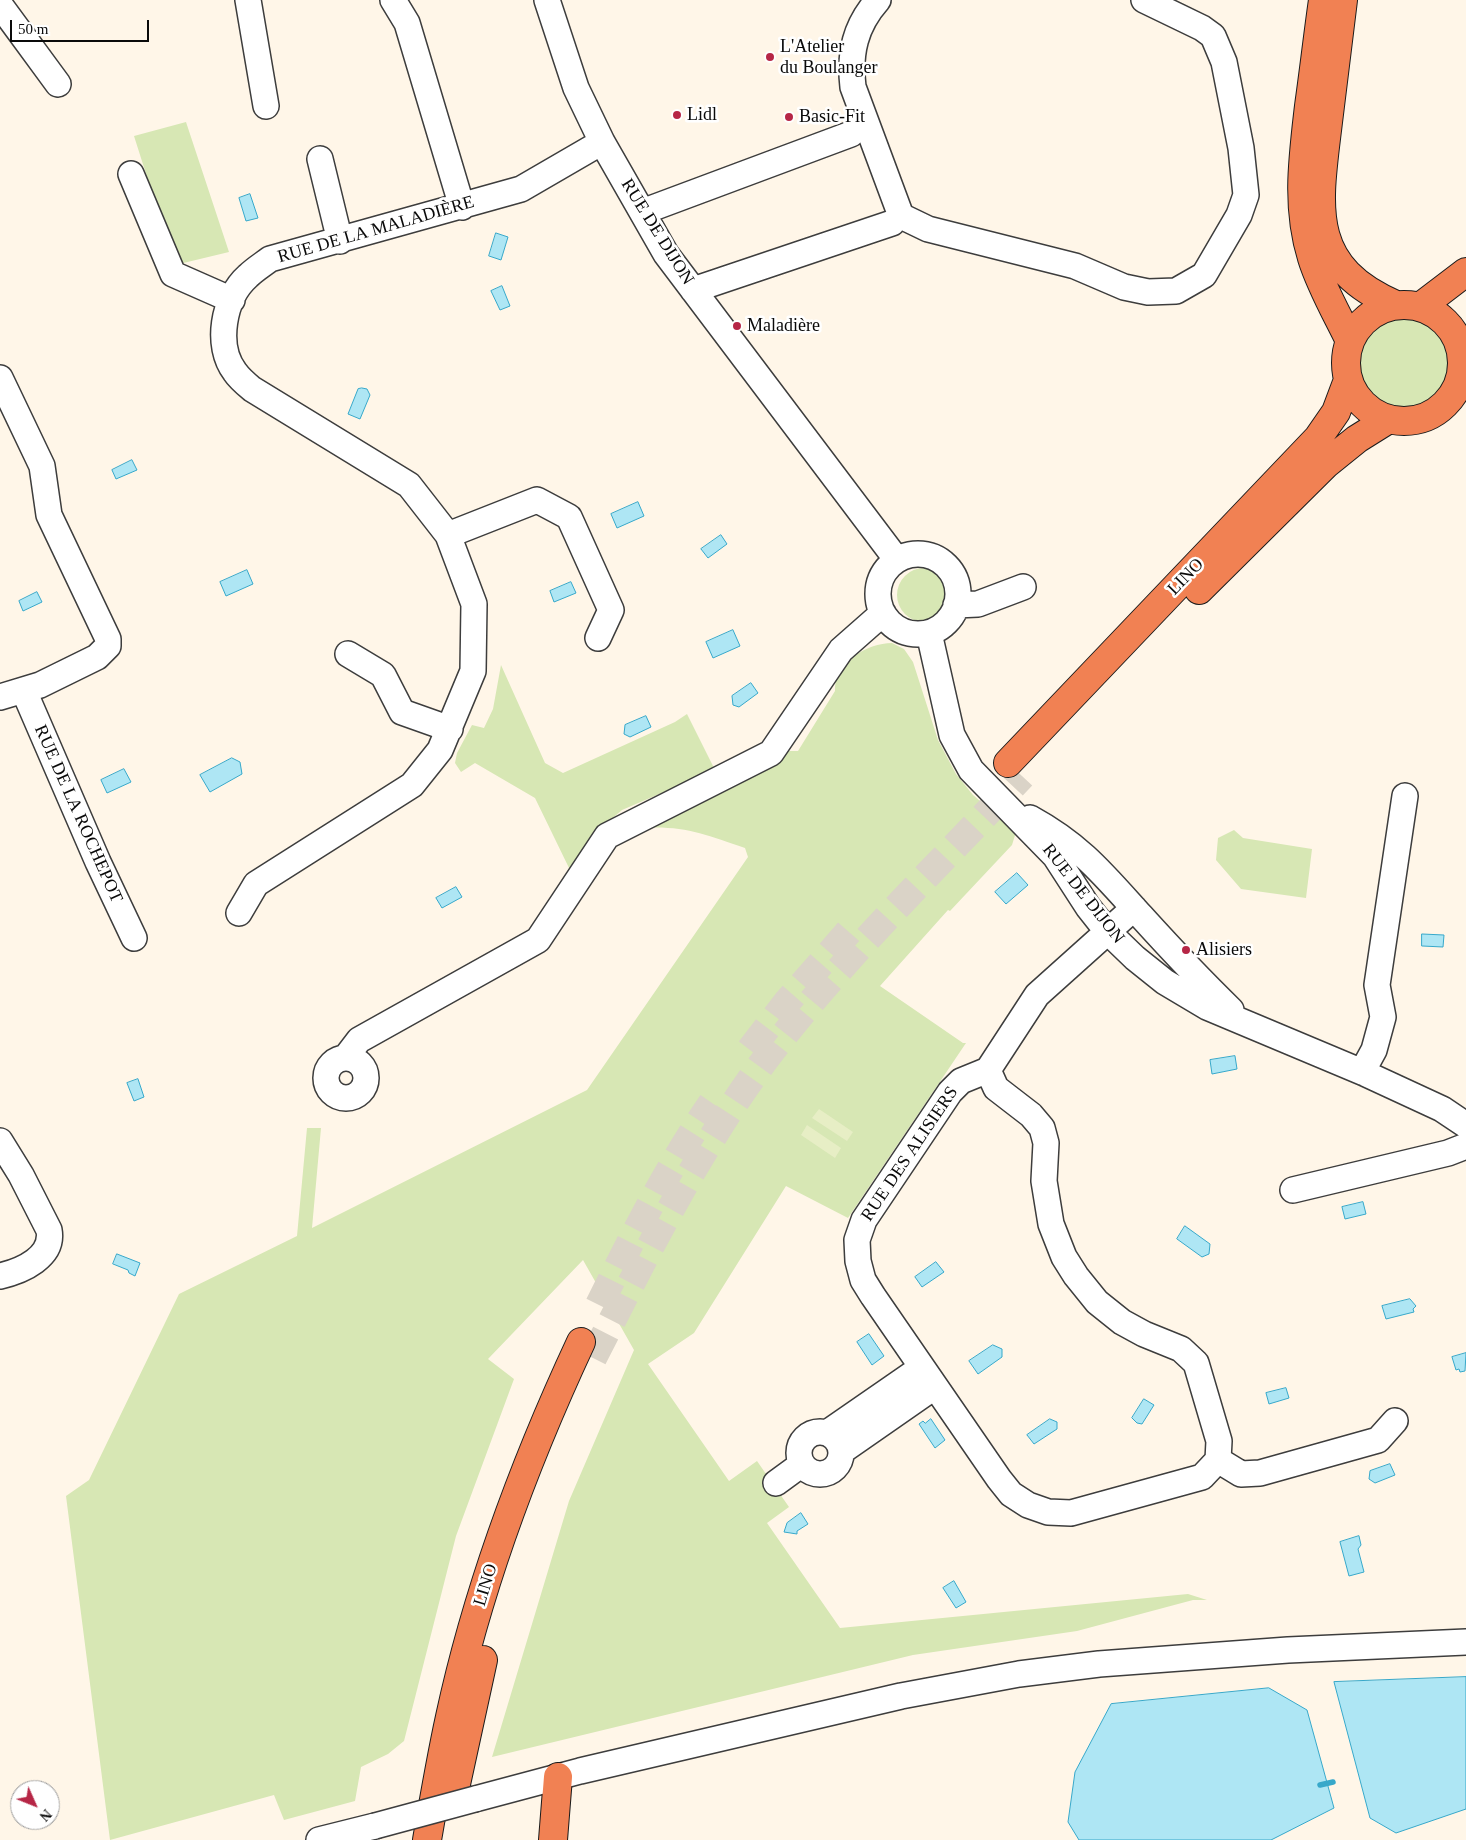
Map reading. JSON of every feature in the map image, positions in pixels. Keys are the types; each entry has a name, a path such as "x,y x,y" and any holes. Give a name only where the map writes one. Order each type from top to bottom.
{"highway":[{"path":"1323,0 1303,154 1300,184 1301,206 1312,257 1322,285 1350,341"},
{"path":"1343,0 1322,171 1322,220 1328,244 1343,270 1359,285 1408,306"},
{"name":"LINO","path":"1408,306 1440,317 1451,328 1462,330 1462,371 1456,389 1436,412 1418,419 1388,419 1363,405 1348,380 1346,360 1350,341 1359,326 1372,314 1408,306 1466,272"},
{"name":"LINO","path":"1348,380 1336,412 1318,438 1015,770 1313,477 1343,449 1388,419"},
{"name":"LINO","path":"427,1840 450,1716 481,1600 536,1444 587,1350 512,1561 469,1721 446,1840"},
{"path":"553,1840 558,1777"}],"street":[{"path":"248,0 266,106"},
{"path":"393,0 407,23 462,206"},
{"name":"RUE DE DIJON","path":"547,0 576,88 602,142 666,254 898,560"},
{"path":"878,0 856,34 851,69 853,86 901,216 928,229 1074,266 1124,286 1148,292 1176,291 1204,275 1239,215 1246,195 1241,148 1224,62 1213,36 1202,28 1144,0"},
{"path":"0,5 58,84"},
{"path":"642,212 851,134"},
{"name":"RUE DE LA MALADIÈRE","path":"239,913 256,884 412,785 440,750 473,671 474,604 448,535 409,485 252,389 234,372 223,347 223,325 232,300 246,277 270,260 521,189 602,142"},
{"path":"320,159 340,241"},
{"path":"131,174 173,274 232,300"},
{"path":"693,290 892,223"},
{"path":"0,378 42,466 49,515 106,633 108,646 97,657 24,691 0,698"},
{"path":"448,535 537,500 570,517 611,610 598,638"},
{"path":"910,555 924,555 937,559 947,567 955,578 958,592 956,605 946,622 929,633 915,634 902,631 882,613 878,589 888,568 898,560 910,555"},
{"path":"956,605 978,604 1023,587"},
{"path":"346,1057 359,1040 538,940 607,836 771,753 841,650 882,613"},
{"name":"RUE DE DIJON","path":"929,633 952,735 971,770 1055,856 1088,907 1108,931 1135,958 1165,982 1207,1007 1362,1072 1442,1109 1466,1125"},
{"path":"348,654 383,675 402,712 450,729"},
{"name":"RUE DE LA ROCHEPOT","path":"24,691 98,862 134,938"},
{"path":"1362,1072 1374,1050 1383,1017 1377,985 1406,796"},
{"name":"RUE DE DIJON","path":"1006,805 1056,832 1073,844 1114,884 1198,979 1242,1021"},
{"path":"1134,908 1037,994 988,1070 996,1088 1031,1115 1042,1128 1046,1143 1044,1181 1051,1224 1064,1256 1076,1276 1098,1302 1122,1322 1144,1334 1181,1349 1196,1363 1219,1441 1218,1460 1241,1474 1260,1473 1378,1440 1394,1421"},
{"name":"RUE DES ALISIERS","path":"988,1070 961,1080 950,1092 869,1211 857,1240 858,1261 863,1280 927,1377 1011,1494 1028,1505 1048,1512 1078,1512 1207,1474 1218,1460"},
{"path":"0,1141 21,1175 49,1230 50,1244 43,1256 0,1276"},
{"path":"1292,1190 1448,1153 1466,1146"},
{"path":"834,1442 927,1377"},
{"path":"817,1432 834,1442 838,1465 827,1473 813,1473 802,1464 799,1451 805,1438 817,1432"},
{"path":"776,1483 802,1464"},
{"path":"319,1840 558,1777 901,1696 1019,1674 1099,1664 1268,1652 1466,1642"}],"green space":[{"path":"186,122 229,252 175,265 134,136"},
{"path":"1405,317 1423,320 1438,330 1448,345 1451,363 1448,381 1438,396 1423,406 1405,409 1387,406 1372,396 1362,381 1359,363 1362,345 1372,330 1387,320"},
{"path":"919,568 929,568 939,572 947,580 951,595 947,610 939,618 929,622 919,622 909,618 901,610 897,600 897,590 901,580 909,572"},
{"path":"892,643 904,649 913,662 938,740 956,774 973,795 1016,832 1012,845 950,911 948,910 880,986 963,1043 966,1043 848,1218 786,1186 694,1333 648,1364 729,1481 757,1461 789,1507 767,1523 840,1628 1188,1594 1207,1600 1193,1600 1077,1631 913,1655 492,1757 569,1501 634,1350 583,1260 488,1359 514,1379 456,1536 404,1741 388,1754 361,1767 355,1801 284,1820 274,1795 110,1840 66,1496 89,1480 179,1294 297,1236 307,1128 321,1128 312,1228 587,1090 748,857 745,848 706,835 682,829 640,828 763,772 788,751 798,751 835,691 836,681 846,664 863,651 882,644"},
{"path":"501,665 545,763 563,773 675,722 687,714 715,770 622,810 601,828 570,870 535,798 475,763 461,772 455,763 457,753 472,725 484,728 493,709"},
{"path":"1234,830 1243,838 1312,849 1306,898 1241,889 1216,860 1218,838"},
{"path":"819,1109 853,1132 847,1141 812,1118"},
{"path":"807,1125 841,1148 835,1158 801,1135"}],"water":[{"path":"250,194 258,218 246,221 239,198"},
{"path":"496,233 508,237 501,260 489,256"},
{"path":"502,286 510,306 500,310 491,291"},
{"path":"358,389 367,389 370,395 360,419 348,414"},
{"path":"132,460 137,470 116,479 112,470"},
{"path":"638,502 644,516 617,528 611,514"},
{"path":"721,535 727,544 708,558 701,549"},
{"path":"247,570 253,584 226,596 220,582"},
{"path":"571,582 576,593 554,602 550,591"},
{"path":"37,592 42,602 23,611 19,601"},
{"path":"733,630 740,646 713,658 706,642"},
{"path":"751,683 758,693 739,707 733,705 732,696"},
{"path":"646,716 651,727 630,737 624,734 625,725"},
{"path":"232,758 240,762 242,774 210,792 200,775"},
{"path":"124,769 131,782 107,793 101,780"},
{"path":"1017,873 1028,885 1006,904 995,892"},
{"path":"456,887 462,897 442,908 436,898"},
{"path":"1422,934 1444,935 1443,947 1422,946"},
{"path":"1235,1056 1237,1069 1212,1074 1210,1060"},
{"path":"138,1079 144,1097 134,1101 127,1083"},
{"path":"1363,1202 1366,1214 1345,1219 1342,1207"},
{"path":"1185,1226 1210,1244 1209,1254 1202,1257 1177,1239"},
{"path":"117,1254 140,1263 135,1276 129,1273 128,1270 113,1264"},
{"path":"936,1262 944,1272 922,1287 915,1277"},
{"path":"1410,1299 1416,1306 1413,1309 1414,1312 1386,1319 1382,1306"},
{"path":"869,1334 884,1356 872,1365 857,1342"},
{"path":"993,1345 1002,1349 1002,1357 978,1374 969,1361"},
{"path":"1466,1353 1465,1371 1460,1372 1459,1369 1456,1370 1452,1357"},
{"path":"1286,1388 1289,1398 1269,1404 1266,1393"},
{"path":"1144,1399 1154,1405 1142,1424 1137,1423 1132,1418"},
{"path":"931,1419 945,1440 935,1448 919,1424"},
{"path":"1050,1419 1057,1422 1057,1429 1034,1444 1027,1435"},
{"path":"1390,1464 1395,1475 1375,1483 1369,1479 1370,1471"},
{"path":"801,1513 808,1524 797,1531 797,1534 784,1532 787,1523"},
{"path":"1359,1536 1361,1545 1358,1549 1364,1572 1349,1576 1340,1542"},
{"path":"954,1581 966,1602 956,1608 943,1588"},
{"path":"1466,1677 1466,1809 1396,1833 1370,1818 1334,1682"},
{"path":"1269,1688 1307,1710 1334,1808 1271,1840 1079,1840 1068,1822 1075,1772 1111,1704"}],"waterway":[{"path":"1320,1785 1333,1782"}],"tunnel":[{"path":"593,1358 672,1206 716,1132 764,1061 794,1023 889,915 1022,776"},
{"path":"750,1050 787,1002 852,928"},
{"path":"599,1305 666,1177 712,1103"}],"place":[{"name":"L'Atelier du Boulanger","path":"770,57"},
{"name":"Lidl","path":"677,115"},
{"name":"Basic-Fit","path":"789,117"},
{"name":"Maladière","path":"737,326"},
{"name":"Alisiers","path":"1186,950"}]}
